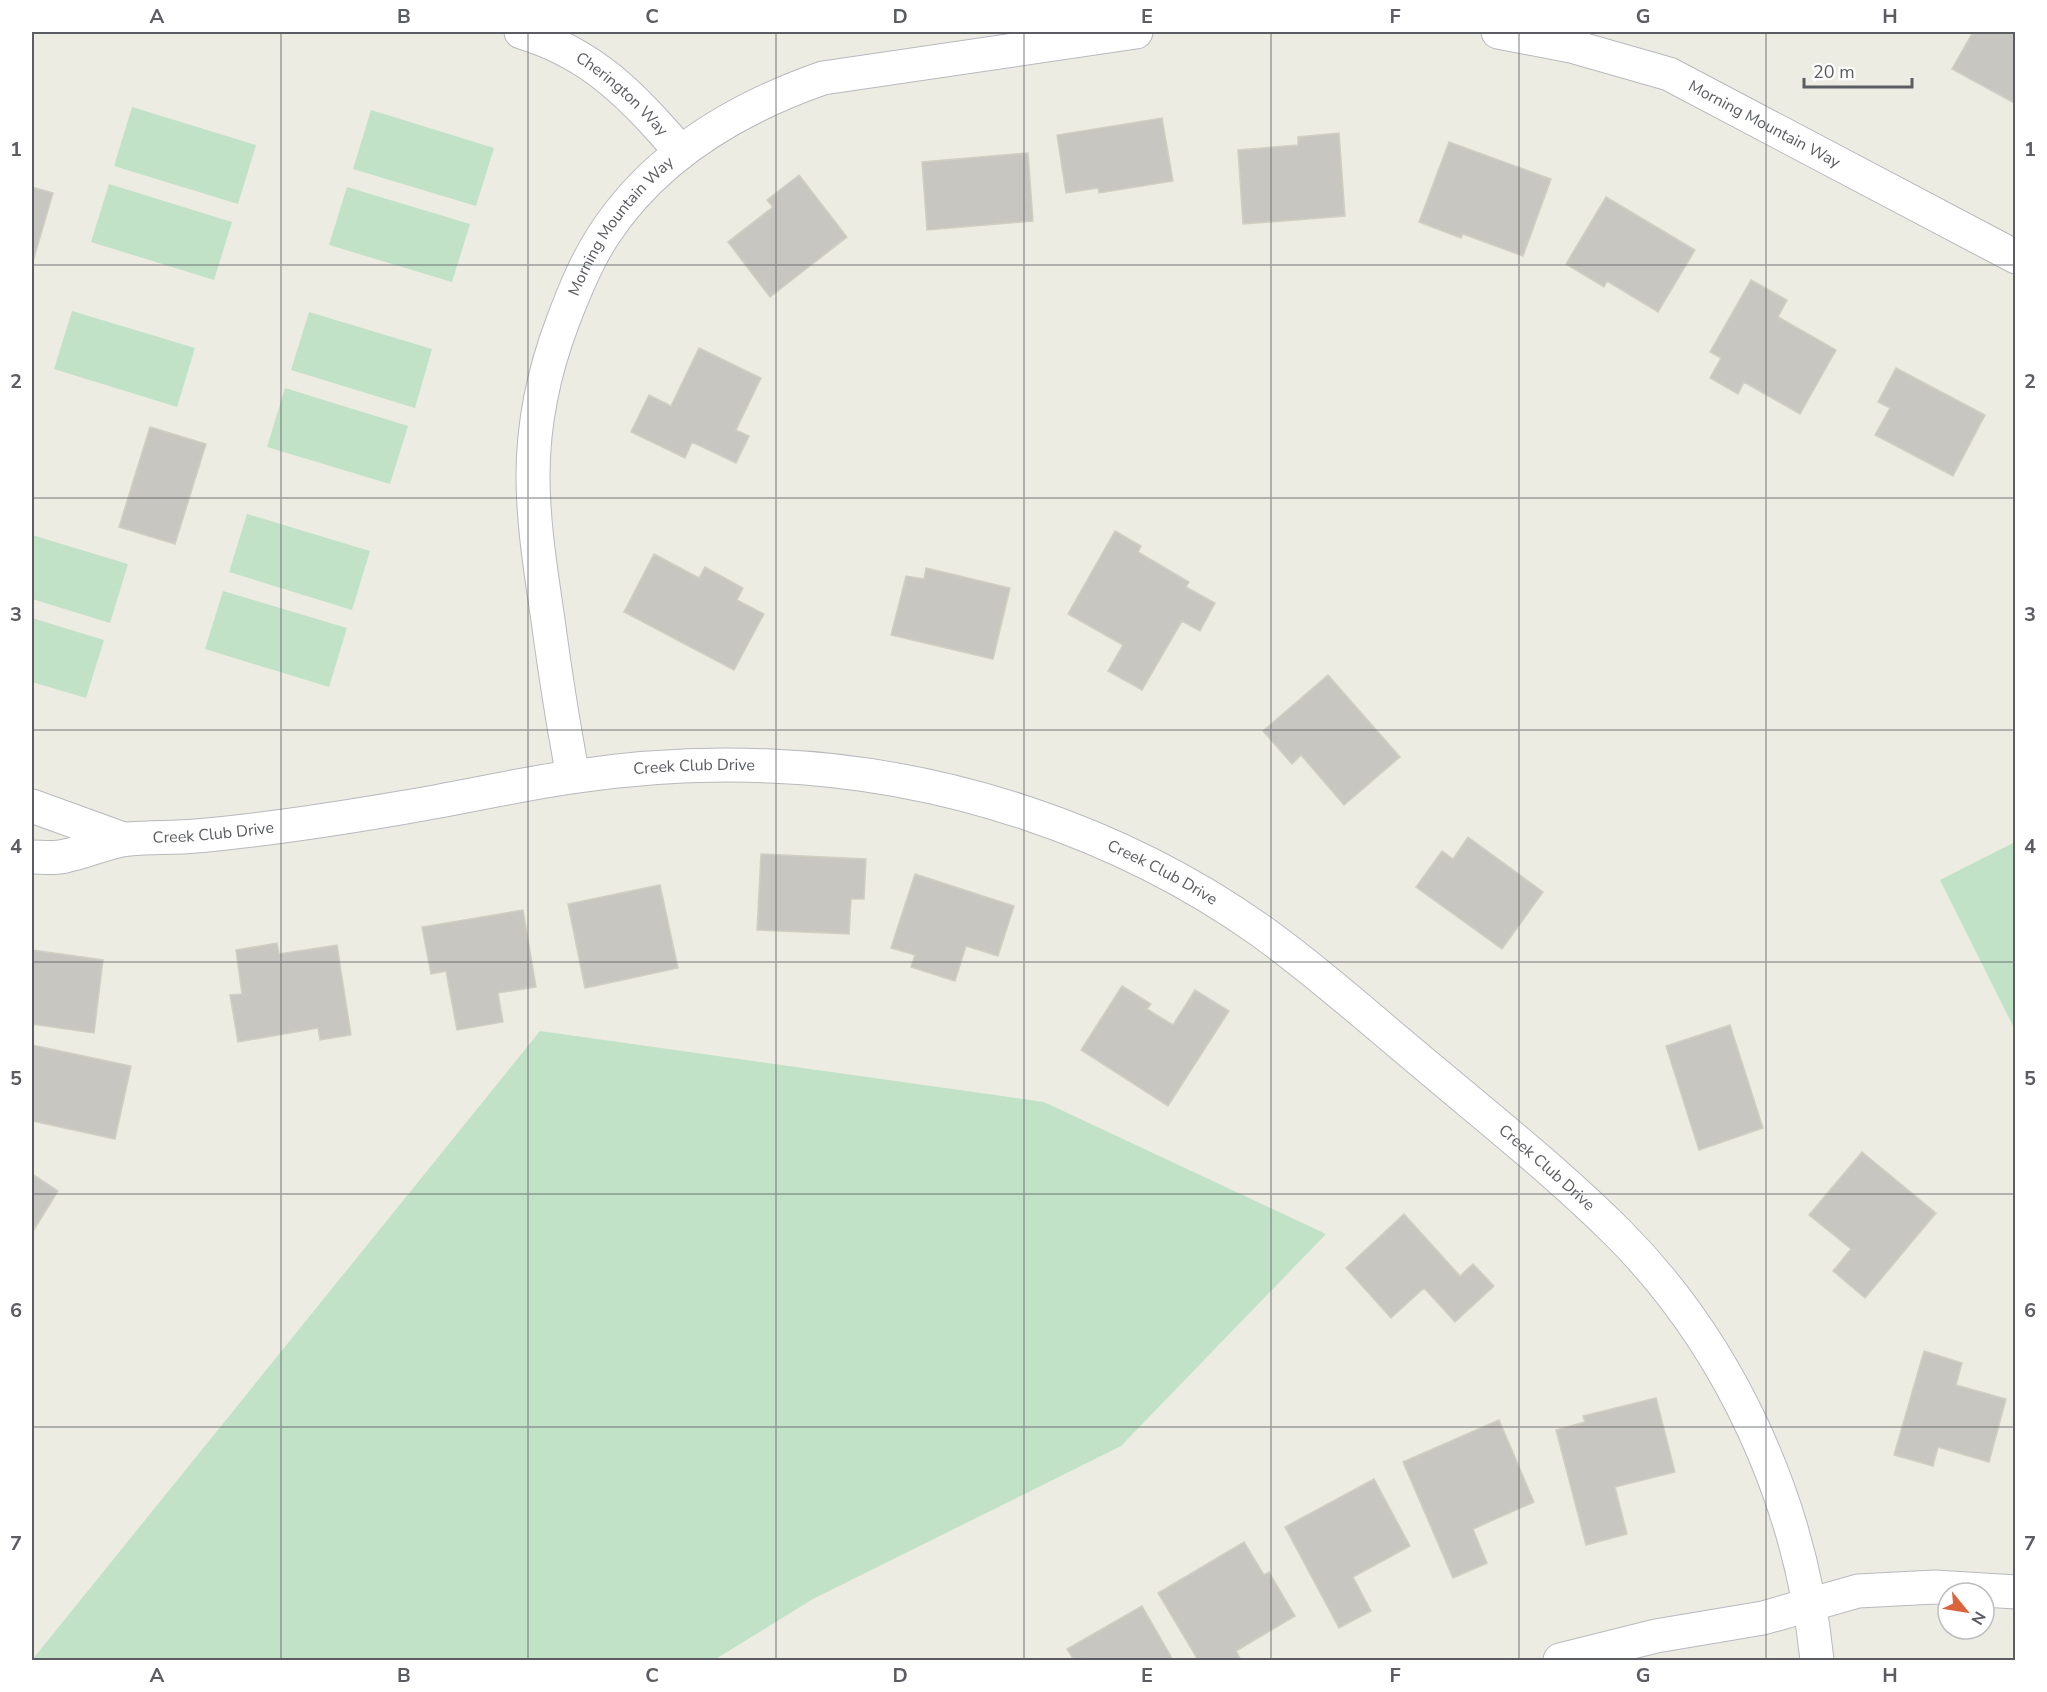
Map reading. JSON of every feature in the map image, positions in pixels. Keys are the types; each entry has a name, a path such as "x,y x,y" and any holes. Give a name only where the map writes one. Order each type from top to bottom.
{"street":[{"name":"Cherington Way","path":"521,32 567,51 619,84 681,152"},
{"name":"Morning Mountain Way","path":"573,776 536,539 533,475 538,407 555,342 573,295 603,235 636,194 681,152 743,112 782,92 823,78 1136,32"},
{"name":"Morning Mountain Way","path":"1498,32 1570,46 1669,74 2016,257"},
{"name":"Creek Club Drive","path":"32,857 61,858 123,839 194,837 287,826 573,776 639,769 767,766 833,770 944,790 1033,814 1124,851 1188,885 1256,928 1310,968 1559,1177 1622,1237 1678,1303 1729,1379 1768,1462 1798,1549 1810,1605 1817,1660"},
{"name":"Creek Club Drive","path":"32,806 123,839"},
{"path":"1560,1660 1656,1635 1763,1618 1858,1591 1935,1587 2016,1592"}],"green space":[{"path":"132,107 256,145 238,204 114,166"},
{"path":"371,110 494,148 476,206 353,169"},
{"path":"109,184 232,222 214,280 91,242"},
{"path":"347,187 470,224 452,282 329,245"},
{"path":"72,311 195,348 177,407 54,369"},
{"path":"309,312 432,349 415,408 291,370"},
{"path":"285,388 408,426 390,484 267,447"},
{"path":"247,514 370,551 352,610 229,572"},
{"path":"32,535 128,564 110,623 32,599"},
{"path":"223,591 347,628 329,687 205,649"},
{"path":"32,618 104,640 86,698 32,682"},
{"path":"2015,842 2015,1030 1940,880"},
{"path":"540,1031 1044,1102 1326,1234 1121,1446 813,1599 714,1660 32,1660"}],"building":[{"path":"1973,32 2016,32 2016,104 1952,69"},
{"path":"1162,118 1173,181 1099,193 1098,188 1066,193 1057,135"},
{"path":"1339,133 1345,216 1243,224 1238,150 1298,145 1298,137"},
{"path":"1449,142 1551,179 1523,256 1463,234 1461,238 1419,222"},
{"path":"1028,153 1033,221 927,230 922,162"},
{"path":"799,175 847,237 770,297 728,242 773,207 767,200"},
{"path":"32,187 53,193 32,265"},
{"path":"1606,197 1695,250 1658,312 1607,281 1604,287 1566,264"},
{"path":"1751,280 1787,300 1778,317 1836,350 1800,414 1744,382 1738,394 1710,378 1721,358 1710,352"},
{"path":"699,348 761,378 736,430 749,436 736,463 692,442 685,458 631,432 649,395 671,406"},
{"path":"1896,368 1985,415 1953,476 1875,435 1890,408 1878,402"},
{"path":"150,427 206,444 175,544 119,527"},
{"path":"1115,531 1141,546 1138,552 1189,582 1186,587 1215,603 1200,631 1182,621 1142,690 1108,671 1123,645 1068,614"},
{"path":"654,554 699,578 705,567 743,588 737,600 764,614 734,670 624,612"},
{"path":"926,568 1010,588 993,659 891,635 906,576 924,579"},
{"path":"1328,675 1400,757 1344,805 1301,755 1292,764 1263,731"},
{"path":"1468,837 1543,892 1502,949 1416,887 1442,851 1453,859"},
{"path":"761,854 866,859 864,899 851,899 849,934 757,930"},
{"path":"915,874 1014,906 998,956 966,946 955,981 911,967 915,955 891,948"},
{"path":"660,885 678,968 585,988 568,904"},
{"path":"523,910 536,987 498,993 503,1022 457,1030 446,971 431,974 422,927"},
{"path":"277,943 279,954 337,945 351,1035 320,1040 318,1028 238,1042 230,995 242,994 236,950"},
{"path":"32,950 103,960 94,1033 32,1024"},
{"path":"1122,986 1151,1004 1147,1009 1173,1025 1195,990 1229,1011 1168,1106 1081,1050"},
{"path":"1730,1025 1763,1128 1699,1150 1666,1046"},
{"path":"32,1045 131,1066 115,1139 32,1121"},
{"path":"1862,1152 1936,1213 1865,1298 1833,1271 1851,1249 1809,1215"},
{"path":"32,1174 58,1191 32,1233"},
{"path":"1404,1214 1460,1276 1473,1264 1494,1286 1455,1322 1424,1288 1391,1318 1346,1268"},
{"path":"1924,1351 1962,1363 1956,1385 2006,1399 1989,1462 1938,1447 1933,1466 1894,1455"},
{"path":"1656,1398 1675,1472 1615,1487 1627,1534 1586,1545 1556,1430 1585,1422 1583,1416"},
{"path":"1499,1420 1534,1502 1473,1529 1487,1563 1453,1578 1403,1462"},
{"path":"1374,1479 1410,1546 1353,1577 1371,1611 1339,1628 1285,1527"},
{"path":"1244,1542 1264,1575 1269,1572 1295,1616 1236,1651 1241,1660 1198,1660 1158,1593"},
{"path":"1142,1606 1173,1660 1074,1660 1067,1649"}]}
